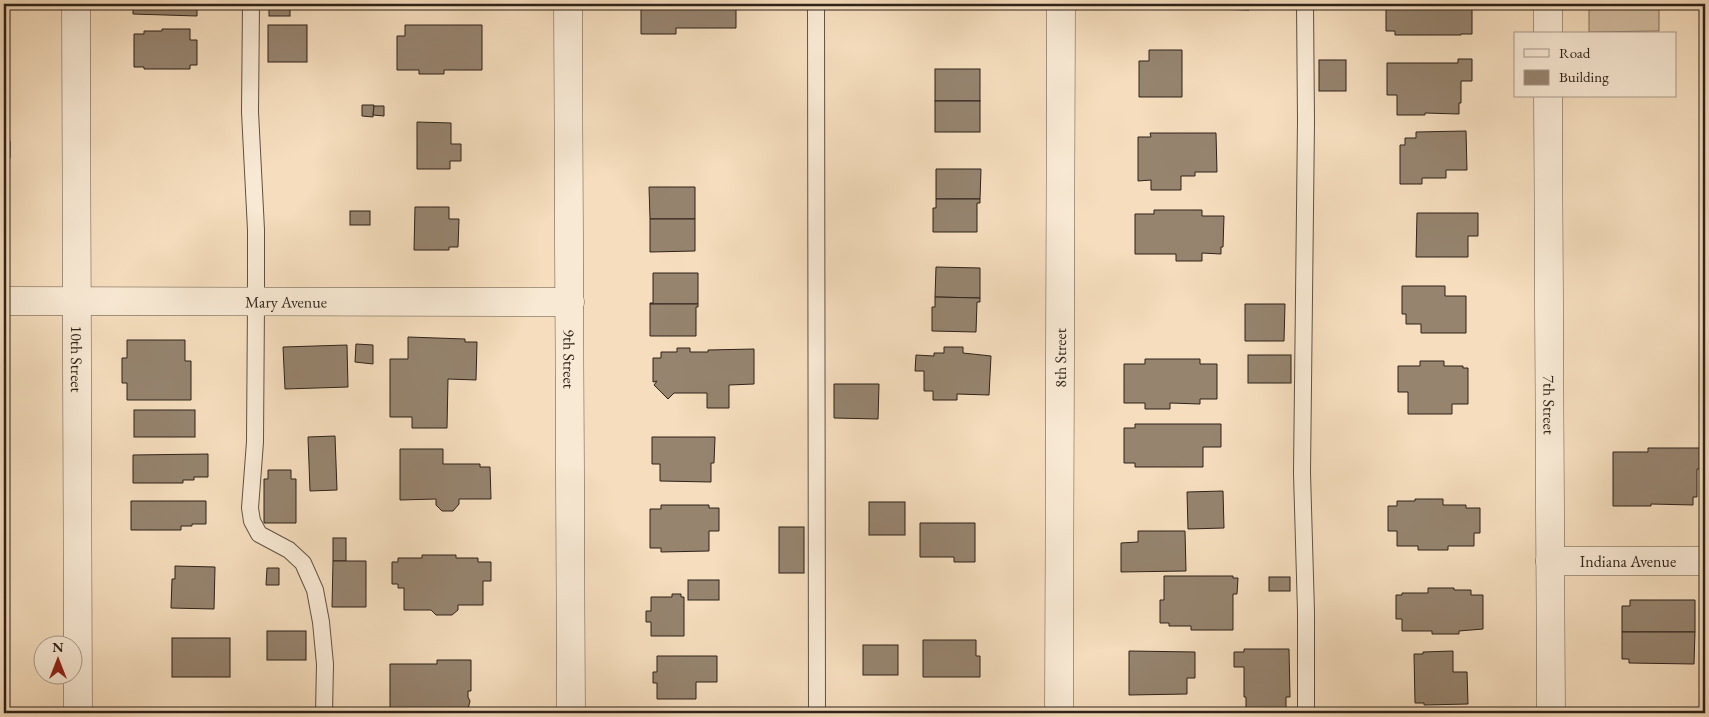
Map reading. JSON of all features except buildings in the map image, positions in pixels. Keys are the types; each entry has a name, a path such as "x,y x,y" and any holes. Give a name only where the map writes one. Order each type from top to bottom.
{"street":[{"name":"10th Street","path":"76,4 78,713"},
{"name":"9th Street","path":"568,4 571,713"},
{"name":"8th Street","path":"1059,713 1061,4"},
{"path":"1548,4 1548,32"},
{"name":"7th Street","path":"1548,98 1551,713"},
{"name":"Mary Avenue","path":"4,301 570,302"},
{"name":"Indiana Avenue","path":"1550,560 1705,560"}],"lane":[{"path":"251,4 250,112 256,230 256,302 255,442 250,508 252,522 259,534 289,550 303,563 315,590 321,622 325,664 324,713"},
{"path":"816,4 817,713"},
{"path":"1306,4 1302,473 1306,612 1306,713"}],"shaded area":[{"path":"1609,4 1659,4 1659,31 1589,32 1589,9 1608,9"}]}
